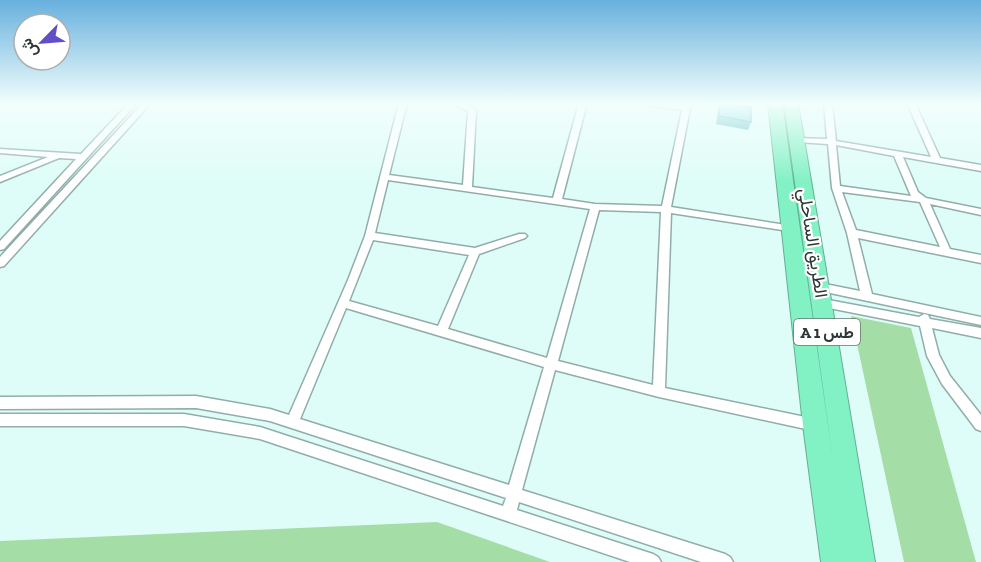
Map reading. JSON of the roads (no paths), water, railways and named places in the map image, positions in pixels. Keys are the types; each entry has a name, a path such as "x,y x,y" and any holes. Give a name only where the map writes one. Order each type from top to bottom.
{"highway":[{"name":"A 1 طس","path":"779,129 789,228 815,425 836,562"},
{"name":"الطريق الساحلي","path":"795,129 861,562"}],"street":[{"path":"0,248 108,129"},
{"path":"0,263 123,129"},
{"path":"292,422 370,236 397,129"},
{"path":"467,188 471,129"},
{"path":"557,202 577,129"},
{"path":"658,392 666,209 682,129"},
{"path":"829,129 836,188 852,233 867,297"},
{"path":"922,129 937,161"},
{"path":"797,140 830,142 981,168"},
{"path":"0,151 82,157"},
{"path":"0,179 58,155"},
{"path":"898,155 914,193 923,200 930,212 947,253"},
{"path":"385,177 595,207 666,209 789,228"},
{"path":"836,188 923,200 981,212"},
{"path":"508,515 595,207"},
{"path":"852,233 981,259"},
{"path":"370,236 475,252 522,236"},
{"path":"441,332 475,252"},
{"path":"822,295 867,297 981,321"},
{"path":"822,295 925,323 981,333"},
{"path":"342,303 550,364 658,392 815,425"},
{"path":"922,310 933,356 946,380 981,424"},
{"path":"0,403 196,402 270,415 725,562"},
{"path":"202,423 213,405"},
{"path":"0,420 184,420 260,433 653,562"}]}
